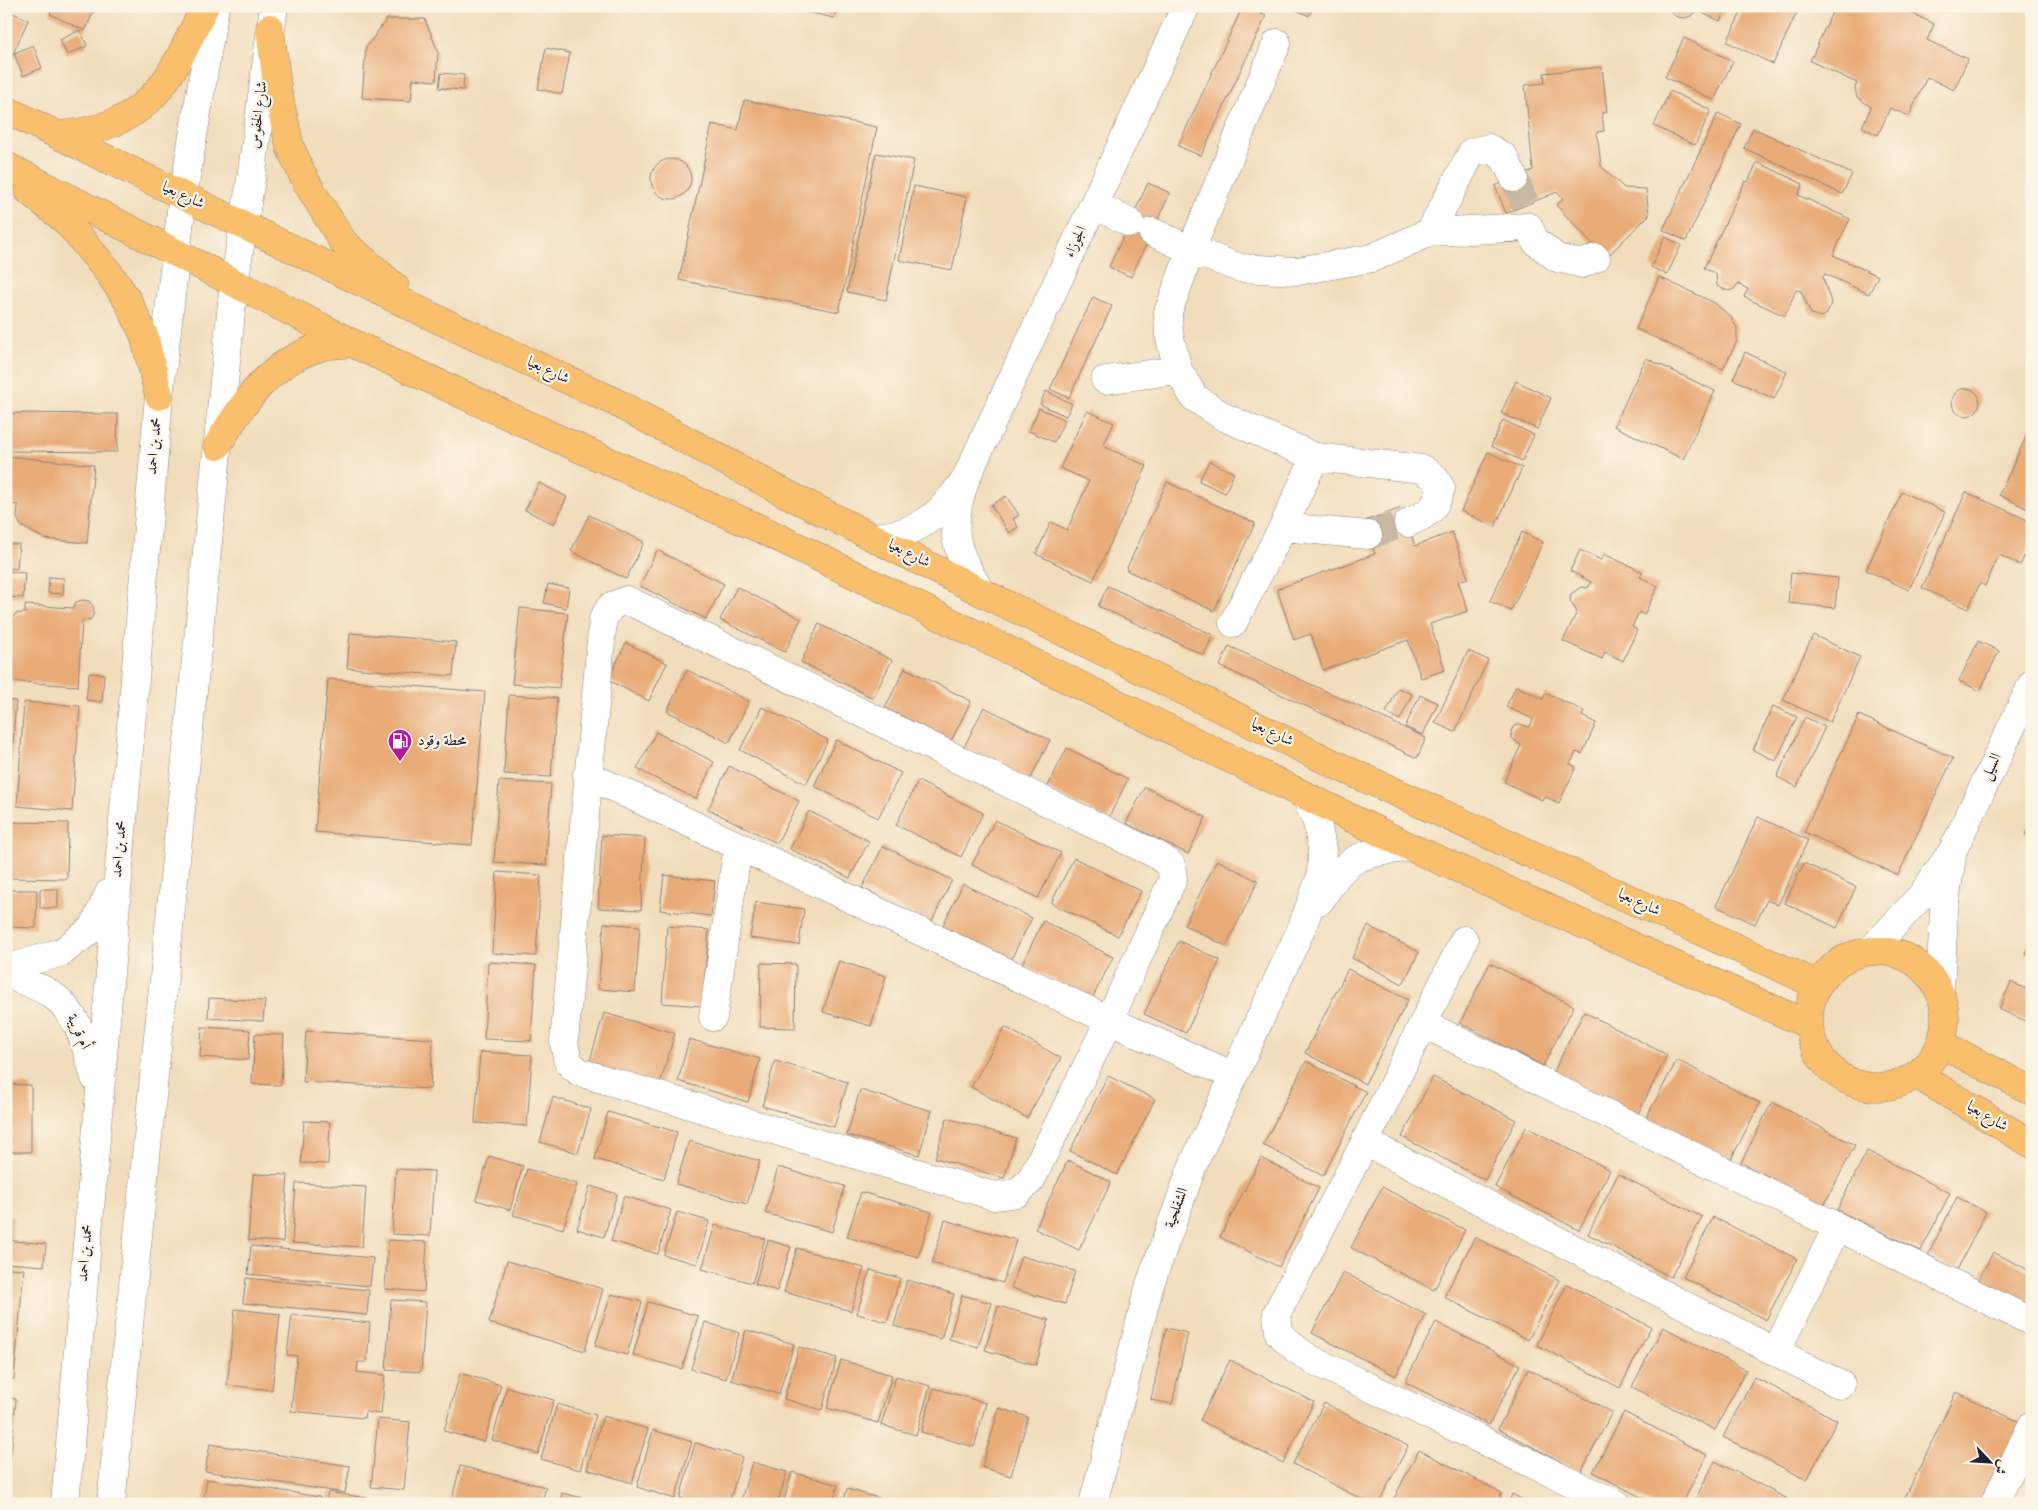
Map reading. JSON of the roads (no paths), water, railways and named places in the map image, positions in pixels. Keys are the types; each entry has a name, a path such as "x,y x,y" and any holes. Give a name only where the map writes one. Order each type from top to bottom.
{"main road":[{"path":"61,135 88,132 113,124 137,111 157,92 174,71 205,6"},
{"path":"272,17 278,93 290,147 305,180 343,242 373,270 433,317"},
{"name":"شارع بعيا","path":"6,110 433,317 613,401 783,492 981,592 1336,765 1818,985"},
{"path":"6,166 352,343 765,532 1410,847 1809,1025"},
{"path":"6,173 67,222 104,267 128,301 144,335 159,396"},
{"path":"217,446 237,411 259,385 285,363 318,348 352,343"},
{"path":"1870,951 1891,952 1911,959 1928,973 1940,991 1945,1008 1945,1027 1940,1044 1931,1061 1917,1075 1899,1084 1879,1088 1858,1086 1839,1077 1824,1063 1813,1046 1809,1025 1810,1004 1818,985 1831,968 1849,956 1870,951"},
{"path":"1940,1044 2032,1091"},
{"name":"شارع بعيا","path":"1917,1075 2032,1144"}],"street":[{"path":"183,195 215,6"},
{"name":"الجوزاء","path":"966,478 1186,6"},
{"name":"شارع الخفوس","path":"242,224 251,179 272,17"},
{"path":"1277,43 1191,250 1168,312 1168,334 1178,370 1194,397 1224,417 1315,457 1422,470 1434,477 1441,488 1437,503 1427,515 1408,523"},
{"path":"1430,232 1472,152 1488,148 1504,157 1514,178"},
{"name":"محمد بن احمد","path":"65,1504 159,396 183,195"},
{"path":"1094,204 1191,250 1240,268 1298,272 1372,258 1430,232 1528,216 1535,242 1557,258 1582,264 1596,258"},
{"path":"111,1504 217,446 242,224"},
{"path":"1104,380 1178,370"},
{"path":"1233,623 1283,527 1315,457"},
{"path":"875,537 894,536 912,530 930,520 966,478"},
{"path":"966,478 955,518 956,538 961,558 981,592"},
{"path":"1283,527 1368,535"},
{"path":"627,600 1157,855 1171,864 1174,879 1110,1019 1031,1180 1018,1193 994,1196 579,1072 568,1062 564,1042 587,776 603,619 611,606 627,600"},
{"name":"السيل","path":"1870,951 1921,896 1952,850 2032,684"},
{"path":"587,776 1232,1075"},
{"name":"الشفلحية","path":"1093,1504 1150,1284 1193,1165 1232,1075 1302,927 1321,876 1322,849 1317,822 1306,797"},
{"path":"712,1017 738,846"},
{"name":"الشفلحية","path":"1302,927 1333,879 1351,860 1366,854 1410,847"},
{"name":"السيل","path":"1940,991 1944,908 1952,850"},
{"path":"6,969 62,952 93,928 118,871"},
{"path":"1464,940 1365,1142 1277,1313 1278,1333 1296,1350 1312,1360 1617,1504"},
{"name":"أم قريبة","path":"6,974 50,994 72,1014 86,1045 99,1095"},
{"path":"1424,1024 2032,1322"},
{"path":"1365,1142 1841,1385"},
{"path":"1776,1352 1837,1227"},
{"path":"1994,1504 2024,1462 2032,1425"}],"tunnel":[{"path":"1514,178 1526,205"},
{"path":"1368,535 1408,523"}],"place":[{"name":"محطة وقود","path":"400,762"}]}
